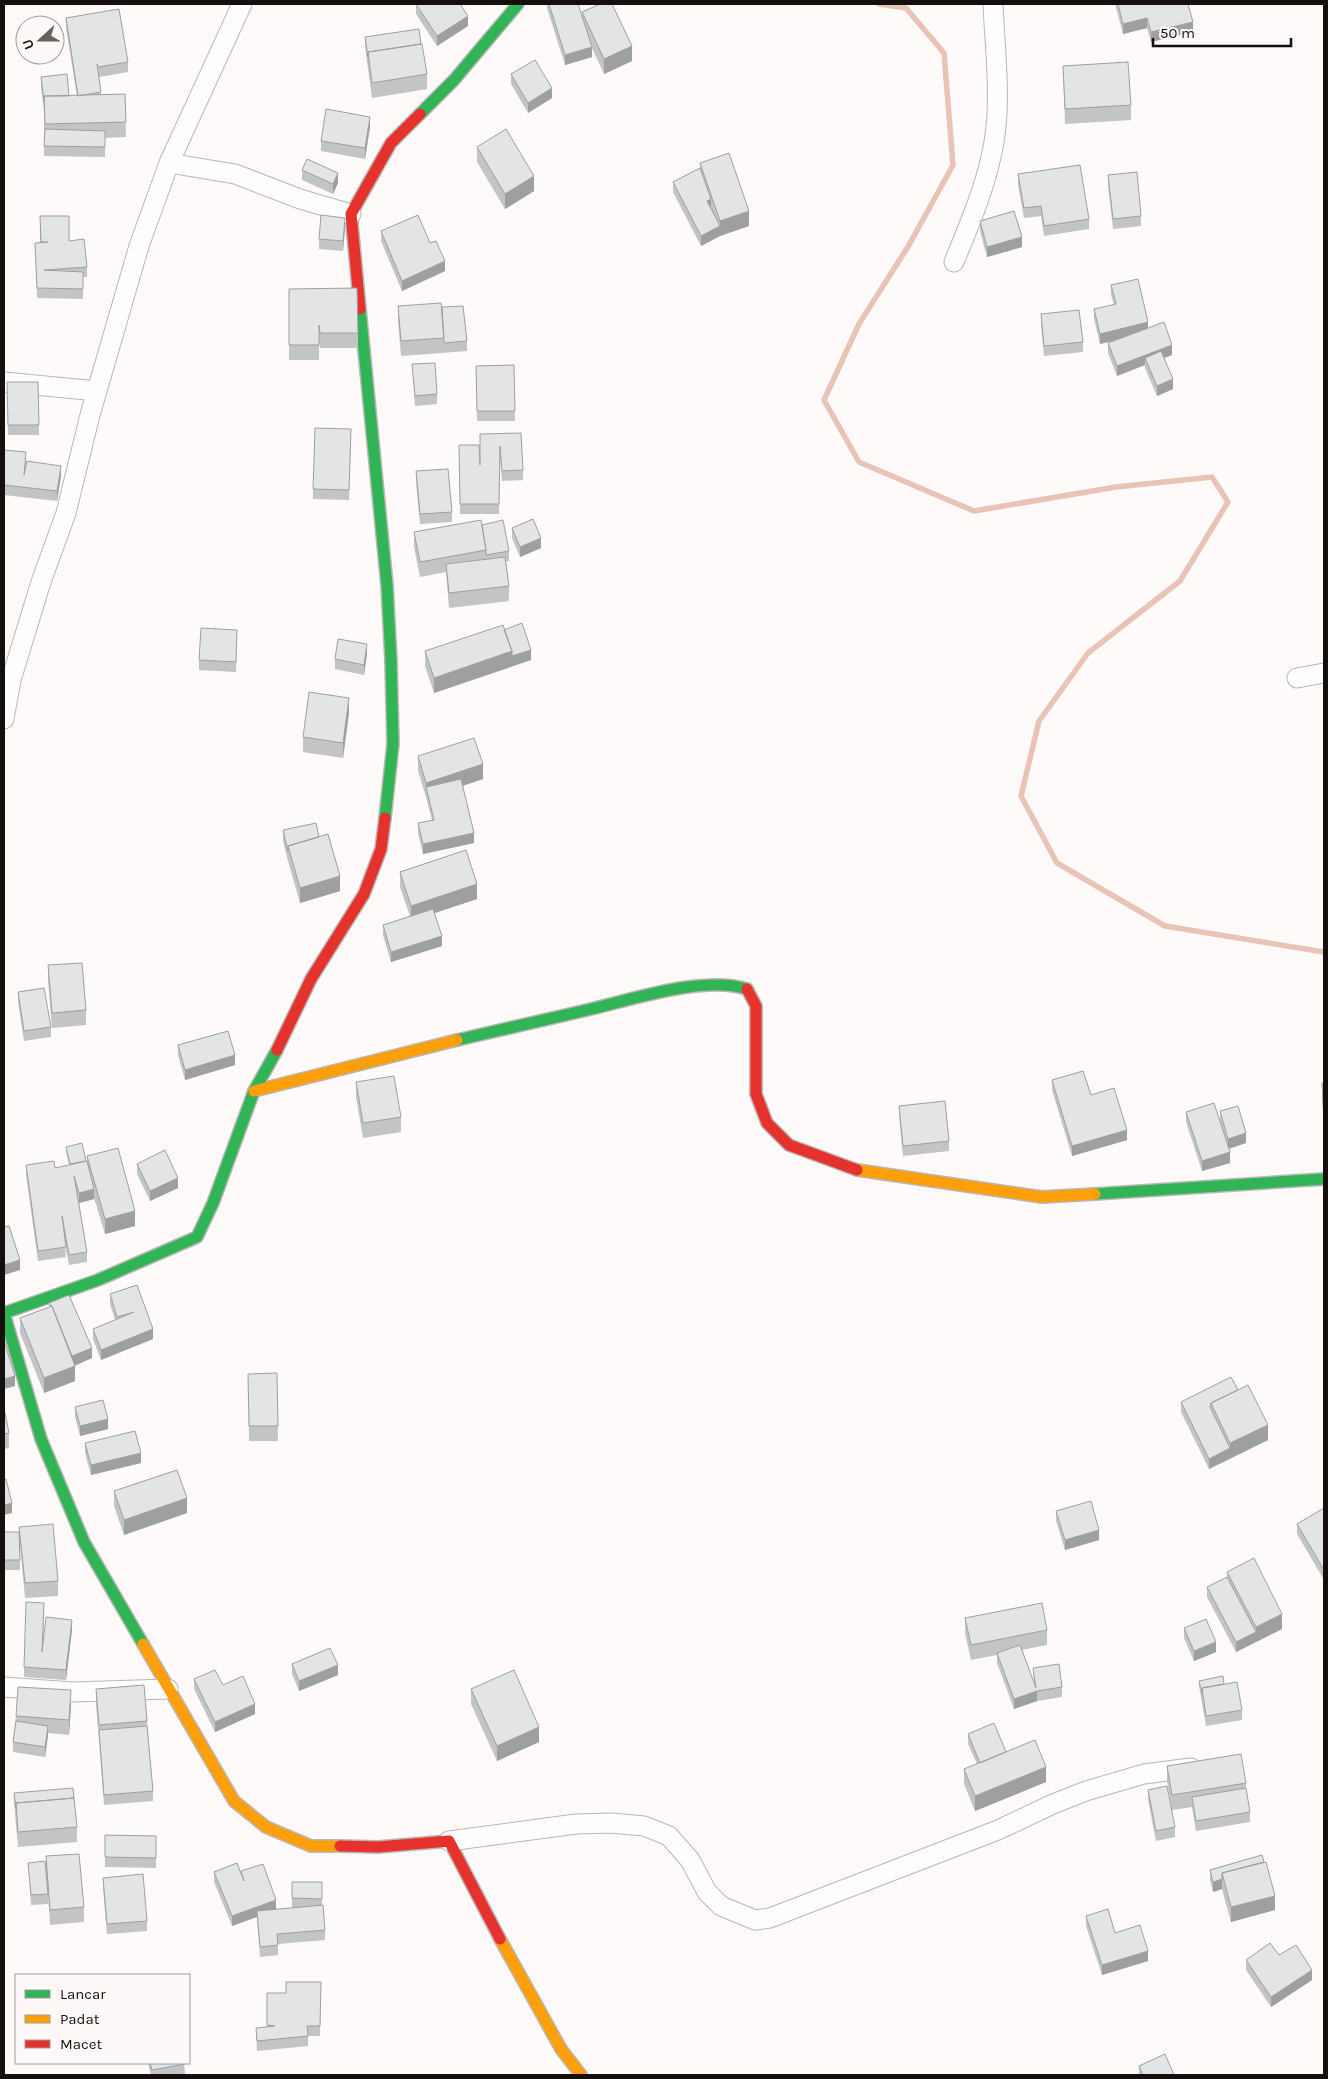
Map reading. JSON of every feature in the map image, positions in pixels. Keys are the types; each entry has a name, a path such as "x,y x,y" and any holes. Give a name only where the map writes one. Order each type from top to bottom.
{"street":[{"path":"4,719 11,680 41,582 66,513 97,391 140,246 169,163 242,4"},
{"path":"518,4 454,80 391,143 351,214 387,585 393,744 381,849 364,894 311,979 290,1025 254,1091 213,1203 197,1237 98,1280 4,1313 41,1439 84,1542 234,1801 266,1827 311,1846 378,1846 449,1841 576,1824 611,1823 644,1826 668,1836 690,1860 707,1892 721,1906 754,1920 770,1918 989,1834 1086,1791 1144,1774 1208,1766"},
{"path":"954,262 974,212 992,156 997,108 993,4"},
{"path":"169,163 235,174 300,199 351,214"},
{"path":"4,382 97,391"},
{"path":"1297,678 1324,674"},
{"path":"254,1091 439,1043 676,990 728,984 747,988 756,1006 756,1094 767,1122 789,1145 861,1171 1042,1197 1324,1180"},
{"path":"4,1688 72,1692 168,1689"},
{"path":"449,1841 490,1922 561,2049 581,2075"}],"building":[{"path":"416,4 460,4 468,16 437,36"},
{"path":"549,4 578,4 592,47 565,55"},
{"path":"600,4 612,4 632,46 604,59 582,12"},
{"path":"1118,4 1188,4 1193,22 1151,32 1147,18 1123,24"},
{"path":"119,9 128,62 98,67 97,64 101,92 78,96 66,18"},
{"path":"419,29 421,44 368,52 368,57 365,37"},
{"path":"422,44 427,74 372,83 368,52"},
{"path":"535,60 552,88 528,103 511,74"},
{"path":"1128,62 1131,105 1065,109 1063,66"},
{"path":"67,74 69,96 44,96 44,101 41,77"},
{"path":"125,94 126,122 45,124 44,96"},
{"path":"326,109 370,117 365,148 321,141"},
{"path":"45,129 105,131 105,147 44,146"},
{"path":"506,129 534,176 505,194 477,147"},
{"path":"729,153 749,211 720,221 700,163"},
{"path":"307,159 338,173 333,184 302,170"},
{"path":"1080,165 1089,219 1044,226 1041,206 1024,208 1018,174"},
{"path":"700,168 711,199 707,201 720,226 701,236 673,182"},
{"path":"1137,172 1141,216 1113,219 1108,175"},
{"path":"1014,211 1022,237 987,247 980,221"},
{"path":"321,215 345,218 343,241 319,239"},
{"path":"418,215 430,243 436,241 445,261 402,281 381,231"},
{"path":"40,216 69,216 69,241 84,239 87,267 44,270 83,272 83,289 37,288 35,243 48,242 41,242"},
{"path":"1138,279 1148,322 1100,334 1094,309 1116,304 1111,285"},
{"path":"357,288 358,333 320,333 319,325 319,345 289,345 289,289"},
{"path":"441,303 444,338 401,341 398,306"},
{"path":"463,306 467,341 444,343 442,307"},
{"path":"1079,310 1083,342 1044,346 1041,314"},
{"path":"1164,322 1172,345 1117,366 1108,343"},
{"path":"1161,351 1173,379 1157,386 1145,358"},
{"path":"435,363 437,394 415,396 412,364"},
{"path":"514,365 515,411 477,411 476,366"},
{"path":"7,382 38,382 39,425 8,425"},
{"path":"315,428 351,429 349,490 313,489"},
{"path":"521,433 523,470 502,471 500,446 499,504 460,504 459,445 479,445 480,465 480,434"},
{"path":"4,450 26,452 24,475 27,461 61,466 57,491 4,485"},
{"path":"448,469 452,512 420,514 416,471"},
{"path":"533,519 541,538 520,547 512,528"},
{"path":"481,520 486,550 420,562 414,532"},
{"path":"503,520 509,551 486,555 482,525"},
{"path":"505,557 509,586 449,593 446,564"},
{"path":"522,623 531,650 512,656 504,630"},
{"path":"503,625 512,651 434,678 425,651"},
{"path":"201,628 237,630 236,662 199,660"},
{"path":"338,639 367,644 364,665 335,659"},
{"path":"309,692 349,698 343,743 303,737"},
{"path":"474,738 483,764 426,783 418,756"},
{"path":"461,779 474,833 423,844 418,823 434,820 426,787"},
{"path":"316,823 319,837 288,846 288,851 283,830"},
{"path":"328,834 340,876 300,888 288,846"},
{"path":"466,850 477,884 411,906 400,872"},
{"path":"433,909 442,936 391,952 383,925"},
{"path":"82,963 86,1010 52,1013 48,965"},
{"path":"44,988 51,1027 24,1031 18,992"},
{"path":"228,1031 235,1055 185,1070 178,1045"},
{"path":"1083,1071 1091,1095 1114,1088 1127,1130 1072,1146 1052,1080"},
{"path":"394,1076 401,1117 363,1123 356,1082"},
{"path":"1322,1083 1324,1083 1324,1117"},
{"path":"945,1101 949,1141 903,1146 899,1106"},
{"path":"1214,1103 1230,1152 1202,1161 1186,1112"},
{"path":"1238,1106 1246,1133 1228,1139 1220,1111"},
{"path":"82,1143 86,1161 70,1164 66,1147"},
{"path":"118,1148 135,1211 105,1219 87,1156"},
{"path":"165,1150 178,1178 150,1191 137,1164"},
{"path":"54,1161 55,1168 87,1161 94,1189 79,1193 74,1176 87,1252 69,1255 62,1216 66,1247 38,1251 26,1165"},
{"path":"9,1226 20,1260 4,1265 4,1227"},
{"path":"137,1285 153,1329 101,1350 93,1329 134,1312 117,1317 110,1294"},
{"path":"69,1295 92,1348 72,1356 52,1306 49,1303"},
{"path":"52,1306 75,1366 44,1378 20,1318"},
{"path":"4,1341 15,1376 4,1379"},
{"path":"277,1373 278,1426 249,1426 248,1374"},
{"path":"1231,1377 1238,1390 1211,1403 1210,1407 1230,1448 1209,1459 1181,1402"},
{"path":"1248,1385 1268,1425 1230,1443 1211,1403"},
{"path":"103,1400 108,1419 80,1426 75,1407"},
{"path":"4,1408 9,1433 4,1434"},
{"path":"135,1431 141,1453 91,1465 85,1443"},
{"path":"177,1470 187,1498 124,1520 114,1491"},
{"path":"6,1479 12,1503 4,1505 4,1480"},
{"path":"1091,1501 1099,1530 1065,1540 1056,1511"},
{"path":"1324,1508 1324,1570 1297,1524"},
{"path":"53,1524 58,1581 25,1583 19,1527"},
{"path":"4,1532 19,1532 20,1560 4,1560"},
{"path":"1254,1558 1282,1614 1256,1627 1227,1572"},
{"path":"1227,1577 1256,1632 1236,1642 1207,1587"},
{"path":"26,1602 44,1603 42,1652 46,1617 72,1620 66,1670 24,1667"},
{"path":"1042,1603 1047,1630 971,1645 965,1618"},
{"path":"1206,1619 1216,1642 1194,1651 1184,1628"},
{"path":"1020,1645 1036,1688 1033,1668 1059,1664 1062,1687 1037,1691 1014,1699 997,1653"},
{"path":"330,1648 338,1665 299,1681 292,1664"},
{"path":"215,1670 223,1685 243,1676 255,1704 215,1722 194,1679"},
{"path":"514,1670 539,1727 497,1746 471,1689"},
{"path":"1223,1676 1224,1684 1202,1688 1202,1693 1199,1681"},
{"path":"1237,1682 1242,1710 1206,1716 1202,1688"},
{"path":"144,1685 147,1721 99,1725 96,1689"},
{"path":"18,1687 71,1690 69,1720 16,1716"},
{"path":"16,1721 48,1726 45,1747 13,1742"},
{"path":"994,1723 1006,1752 980,1763 968,1734"},
{"path":"147,1726 153,1791 104,1795 99,1730"},
{"path":"1035,1740 1046,1767 975,1796 964,1769"},
{"path":"1241,1754 1246,1783 1172,1795 1167,1766"},
{"path":"1167,1786 1175,1827 1156,1831 1148,1790"},
{"path":"73,1788 74,1798 16,1803 16,1808 14,1793"},
{"path":"1246,1788 1250,1812 1196,1821 1192,1797"},
{"path":"74,1798 77,1827 18,1832 16,1803"},
{"path":"105,1835 156,1836 156,1858 105,1857"},
{"path":"79,1854 84,1907 50,1910 46,1856"},
{"path":"1262,1855 1264,1862 1222,1873 1222,1879 1213,1882 1210,1870"},
{"path":"45,1861 48,1894 31,1895 28,1863"},
{"path":"1266,1862 1275,1896 1231,1907 1222,1873"},
{"path":"237,1863 244,1881 241,1871 263,1864 276,1900 232,1916 214,1872"},
{"path":"143,1874 147,1921 107,1924 103,1878"},
{"path":"292,1882 322,1882 322,1899 292,1898"},
{"path":"323,1905 325,1930 277,1934 278,1945 260,1947 257,1911"},
{"path":"1108,1909 1115,1933 1140,1925 1148,1951 1102,1965 1086,1916"},
{"path":"1270,1943 1279,1955 1296,1945 1312,1970 1271,1997 1246,1960"},
{"path":"286,1982 321,1982 320,2026 307,2026 308,2036 257,2041 256,2028 275,2026 267,2025 267,1993 286,1993"},
{"path":"1165,2054 1174,2075 1143,2075 1139,2066"},
{"path":"150,2064 185,2064 152,2070"}],"waterway":[{"path":"879,4 906,8 944,53 953,165 909,245 859,324 824,400 859,462 974,511 1116,487 1212,477 1228,502 1180,581 1088,653 1039,721 1021,796 1057,863 1165,926 1324,952"}],"traffic: fast":[{"path":"420,114 454,80 518,4"},
{"path":"360,309 387,585 391,661 393,744 385,818"},
{"path":"457,1040 667,990 710,985 729,985 747,989"},
{"path":"4,1313 98,1280 197,1237 213,1203 254,1091 277,1050"},
{"path":"1095,1194 1324,1179"},
{"path":"4,1313 41,1439 84,1542 143,1644"}],"traffic: slow":[{"path":"254,1091 457,1040"},
{"path":"857,1170 1042,1197 1095,1194"},
{"path":"143,1644 234,1801 266,1827 311,1846 340,1846"},
{"path":"500,1939 561,2049 581,2075"}],"traffic: jam":[{"path":"360,309 351,214 391,143 420,114"},
{"path":"277,1050 311,979 364,894 381,849 385,818"},
{"path":"747,989 756,1006 756,1094 767,1123 789,1145 857,1170"},
{"path":"340,1846 378,1847 449,1841 500,1939"}]}
